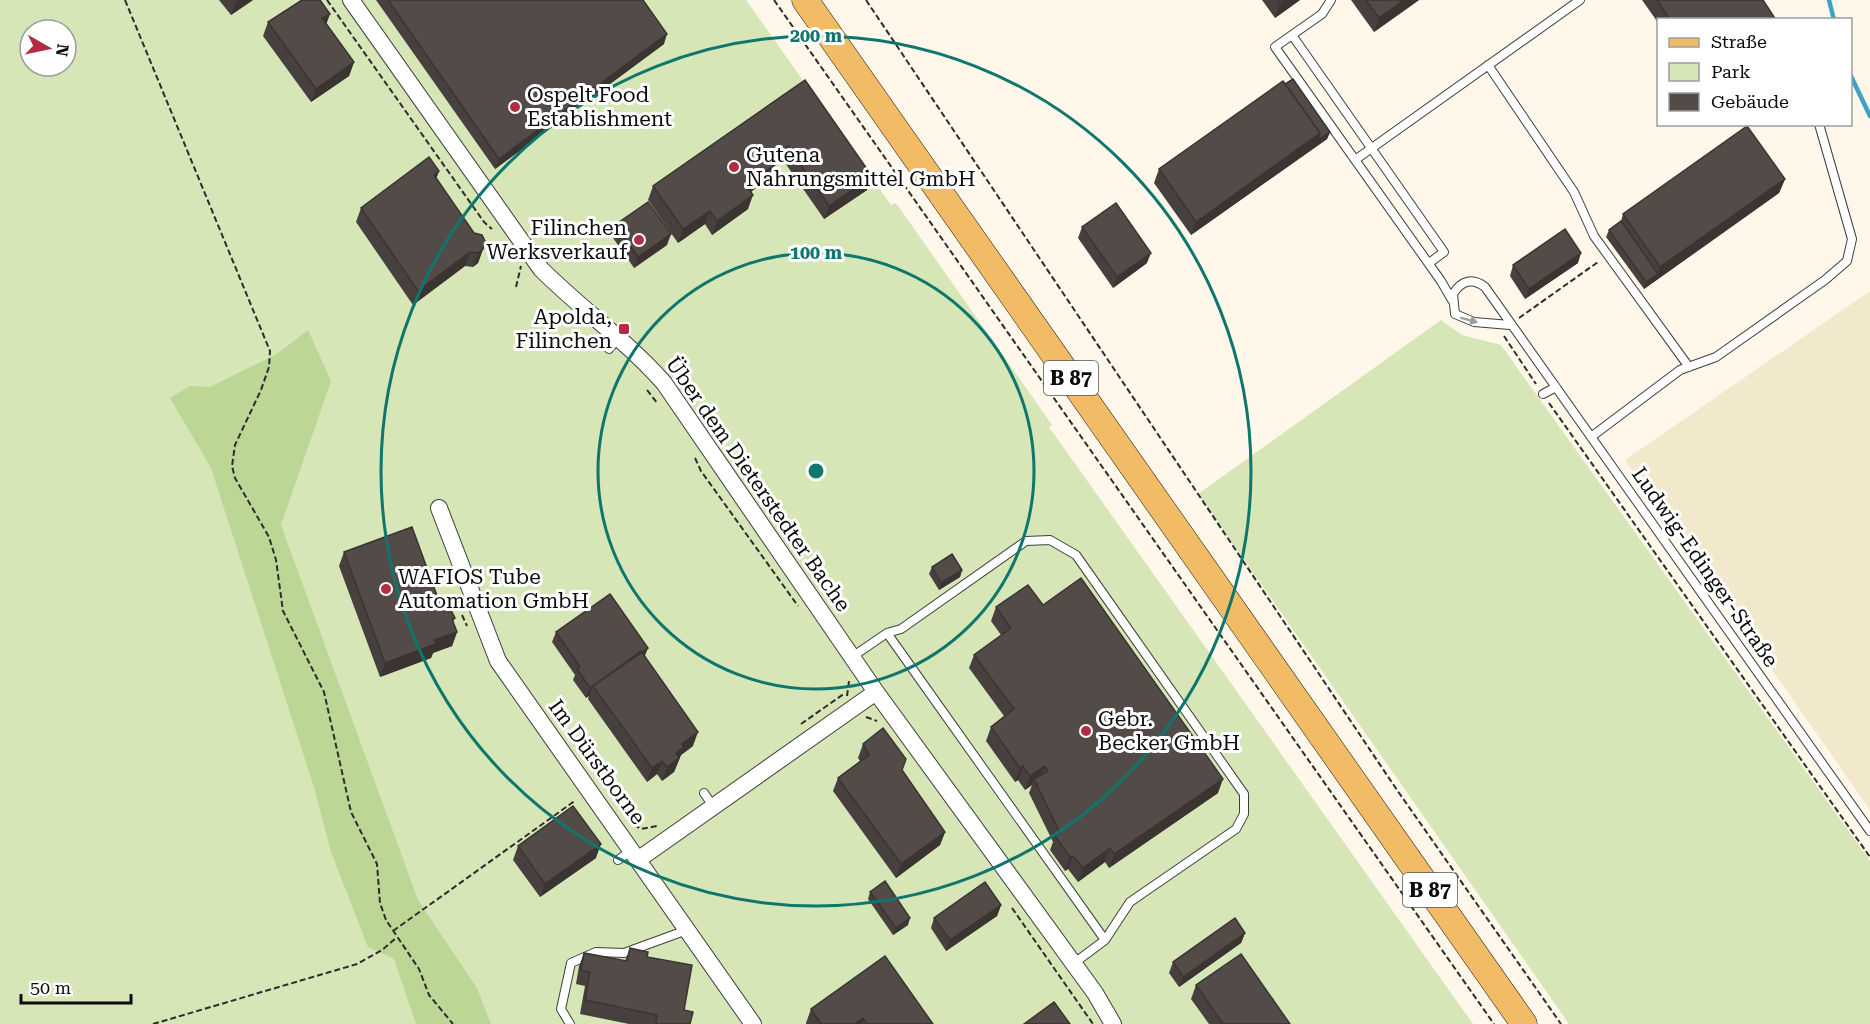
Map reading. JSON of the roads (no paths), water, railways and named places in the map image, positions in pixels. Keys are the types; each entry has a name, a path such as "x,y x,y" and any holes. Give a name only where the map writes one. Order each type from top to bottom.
{"main road":[{"name":"B 87","path":"805,0 1524,1024"}],"street":[{"name":"Über dem Dieterstedter Bache","path":"351,0 542,269 614,343 664,383 876,692 1073,964 1113,1024"},
{"name":"Im Dürstborne","path":"439,508 498,661 619,833 630,857 687,930 753,1024"},
{"path":"630,857 849,700 876,692"}],"lane":[{"path":"1331,0 1322,14 1275,47 1429,263 1452,300 1455,314 1463,319 1510,325"},
{"path":"1355,160 1580,0"},
{"path":"1292,35 1444,252 1429,263"},
{"path":"1488,65 1574,192 1594,236 1689,367"},
{"path":"1591,437 1680,370 1716,357 1826,280 1847,261 1852,239 1820,126"},
{"name":"Ludwig-Edinger-Straße","path":"1452,300 1453,294 1464,282 1480,283 1870,831"},
{"path":"1543,394 1556,387"},
{"path":"852,657 887,633 901,629 1026,541 1050,540 1076,555 1244,794 1244,814 1236,830 1130,902 1105,940 1073,964"},
{"path":"887,633 1105,940"},
{"path":"570,1024 561,1009 571,963 596,952 624,953 687,930"}],"waterway":[{"path":"1829,0 1834,18"},
{"path":"1852,78 1870,116"}],"place":[{"name":"Ospelt Food Establishment","path":"515,107"},
{"name":"Gutena Nahrungsmittel GmbH","path":"734,167"},
{"name":"Filinchen Werksverkauf","path":"639,240"},
{"name":"Apolda, Filinchen","path":"624,329"},
{"name":"WAFIOS Tube Automation GmbH","path":"386,589"},
{"name":"Gebr. Becker GmbH","path":"1086,731"}]}
